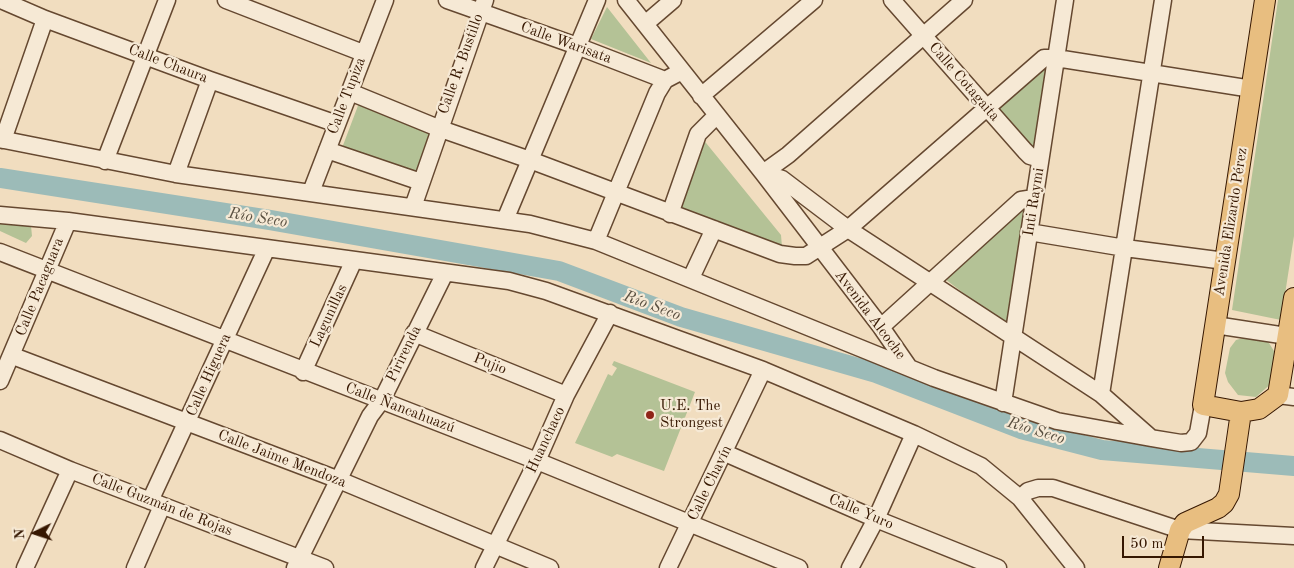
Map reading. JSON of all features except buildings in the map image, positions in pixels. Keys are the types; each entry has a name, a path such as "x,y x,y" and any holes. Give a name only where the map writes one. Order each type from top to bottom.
{"main road":[{"name":"Avenida Elizardo Pérez","path":"1203,405 1265,0"},
{"path":"1203,405 1241,412 1259,408 1286,396 1294,298"},
{"path":"1169,568 1180,530 1184,523 1218,508 1224,503 1229,494 1241,412"}],"street":[{"name":"Calle Chaura","path":"1,0 45,19 336,124"},
{"path":"105,161 144,54 167,0"},
{"path":"226,0 363,53"},
{"name":"Calle Tupiza","path":"311,192 385,0"},
{"name":"Calle Warisata","path":"448,0 482,6 665,80"},
{"path":"505,220 597,0"},
{"name":"Avenida Alcoche","path":"626,0 881,326 908,366 1003,403 1058,421 1181,443 1191,442 1198,433 1203,405"},
{"path":"645,24 673,0"},
{"path":"701,96 814,0"},
{"name":"Calle Cotagaita","path":"892,0 1030,156 1040,159"},
{"path":"763,173 788,155 964,0"},
{"name":"Inti Raymi","path":"1003,403 1065,0"},
{"path":"1101,394 1163,0"},
{"name":"Calle R. Bustillo","path":"413,207 438,128 482,6"},
{"path":"45,19 2,139 176,174 530,224 596,241 908,366"},
{"path":"350,92 438,128 530,160 616,194 780,254 806,256 820,249 848,229 1044,58 1056,58 1252,88"},
{"path":"596,241 657,93 665,80 682,71"},
{"path":"176,174 210,80"},
{"path":"670,214 698,134 717,115"},
{"path":"327,150 421,182"},
{"path":"763,173 782,179 848,229 931,281 1101,394 1152,438"},
{"path":"881,326 1022,200 1034,198"},
{"path":"0,215 68,221 509,281 546,290 763,370 914,434 981,466 1020,498 1070,566"},
{"name":"Calle Pacaguara","path":"0,381 68,221"},
{"path":"691,278 714,229"},
{"path":"1029,232 1125,248 1225,261"},
{"name":"Calle Higuera","path":"136,568 156,503 187,424 223,340 267,248"},
{"name":"Calle Ñancahuazú","path":"0,252 45,272 537,461 799,568"},
{"name":"Lagunillas","path":"303,372 354,260"},
{"name":"Pirirenda","path":"297,563 370,416 382,400 444,273"},
{"name":"Huanchaco","path":"484,568 537,461 566,395 610,313"},
{"path":"1215,325 1291,337"},
{"name":"Pujio","path":"414,333 566,395"},
{"name":"Calle Jaime Mendoza","path":"12,356 187,424 339,480 550,568"},
{"name":"Calle Chavín","path":"668,568 725,453 763,370"},
{"path":"850,568 876,519 914,434"},
{"name":"Calle Guzmán de Rojas","path":"0,440 297,563 325,568"},
{"name":"Calle Yuro","path":"725,453 876,519 998,568"},
{"path":"24,568 70,470"},
{"path":"1020,498 1028,491 1038,488 1053,488 1180,530 1294,536"}],"green space":[{"path":"1278,0 1294,0 1294,236 1281,320 1232,310"},
{"path":"607,7 651,63 591,39"},
{"path":"1050,59 1035,156 994,109"},
{"path":"359,103 435,132 419,176 342,148"},
{"path":"702,138 781,235 782,247 676,208"},
{"path":"1025,203 1008,327 945,279"},
{"path":"0,223 31,226 32,236 26,243 0,231"},
{"path":"1247,337 1262,338 1269,343 1277,356 1273,382 1256,397 1238,395 1228,382 1225,373 1230,348 1236,340"},
{"path":"614,361 695,392 664,471 617,454 612,457 575,443 608,374 612,376 617,368 612,365"}],"waterway":[{"name":"Río Seco","path":"0,178 270,220 559,271 681,317 876,373 1021,429 1102,450 1294,466"}],"place":[{"name":"U.E. The Strongest","path":"650,415"}]}
